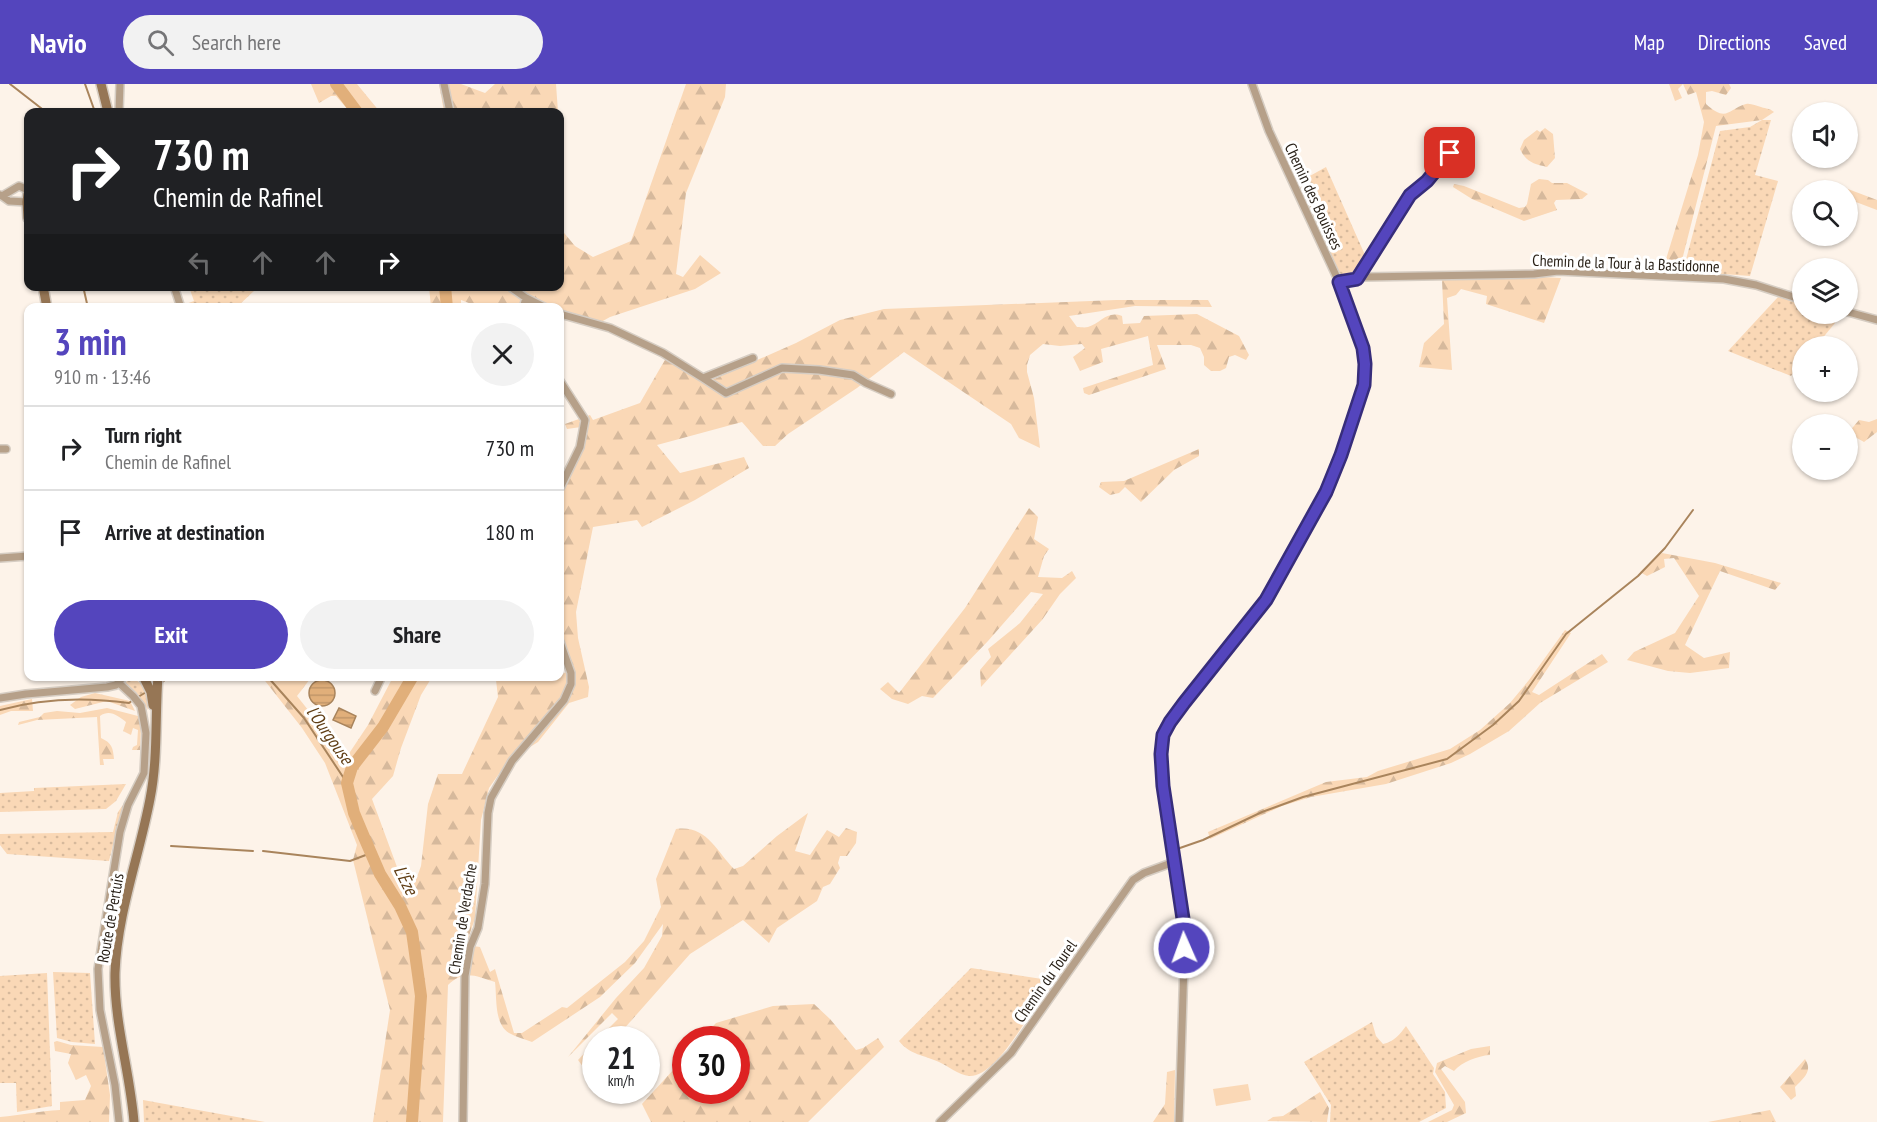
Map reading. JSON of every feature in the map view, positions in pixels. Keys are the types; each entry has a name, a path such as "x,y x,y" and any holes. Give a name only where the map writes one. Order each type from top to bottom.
{"main road":[{"path":"101,84 107,108"},
{"name":"Route de Pertuis","path":"145,681 151,692 155,720"},
{"name":"Route de Pertuis","path":"134,1122 118,1014 115,975 124,907 150,798 155,754 158,681"}],"street":[{"path":"119,108 120,84"},
{"path":"444,84 449,108"},
{"name":"Chemin des Bouisses","path":"1179,1122 1185,932 1161,754 1163,735 1184,703 1266,600 1326,492 1351,429 1364,385 1363,348 1339,282 1269,131 1251,84"},
{"path":"1357,279 1410,195 1427,181 1454,148"},
{"path":"24,191 19,186 1,195 9,201 24,196"},
{"name":"Chemin de la Tour à la Bastidonne","path":"1339,282 1357,279 1558,271 1724,279 1756,285 1792,296"},
{"path":"516,291 536,303"},
{"path":"524,303 526,298"},
{"path":"564,315 610,328 663,353 726,393 782,368 852,375 891,394"},
{"path":"1858,315 1877,320"},
{"path":"703,378 753,358"},
{"path":"564,387 585,420 580,447 564,480"},
{"path":"0,558 24,556"},
{"name":"Chemin de Verdache","path":"464,1122 465,976 470,947 478,928 485,884 490,798 512,761 564,700 571,684 571,673 564,653"},
{"path":"375,691 380,681"},
{"path":"0,698 20,694 107,687 118,683 141,706 146,733 144,773 128,805 123,822 98,969 100,1010 115,1085 119,1122"},
{"name":"Chemin du Tourel","path":"940,1122 1011,1053 1133,880 1144,873 1174,862"}],"green space":[{"path":"311,84 357,84 377,108 346,108 336,96 331,96 319,103"},
{"path":"439,84 461,84 485,93 495,84 556,84 558,108 443,108"},
{"path":"686,84 726,84 725,97 686,193 676,274 683,277 700,255 721,273 695,289 601,322 564,313 564,303 469,303 461,300 461,303 431,303 429,291 564,291 564,233 575,246 593,257 631,241"},
{"path":"1669,84 1683,84 1678,89 1682,98 1675,101"},
{"path":"1683,84 1729,84 1731,88 1726,95 1712,91 1706,92 1706,104 1719,113 1727,113 1748,104 1774,112 1762,120 1716,126 1679,272 1663,269 1698,155 1704,122 1696,92 1688,95"},
{"path":"1762,120 1771,120 1755,175 1778,181 1750,276 1683,271 1720,131 1750,127"},
{"path":"1545,128 1553,134 1555,158 1547,167 1531,162 1520,149 1524,140 1537,130 1540,132"},
{"path":"1326,167 1365,255 1356,270 1341,276 1299,182"},
{"path":"1539,179 1552,183 1567,183 1588,194 1582,199 1556,200 1554,203 1557,210 1524,221 1472,199 1453,187 1454,184 1464,186 1519,208 1525,207 1531,184"},
{"path":"1858,193 1877,200 1877,210 1858,203"},
{"path":"1561,278 1544,323 1486,304 1487,296 1461,289 1456,295 1447,298 1452,370 1419,367 1424,343 1444,324 1442,280"},
{"path":"190,291 254,291 241,303 188,303 194,301"},
{"path":"1778,297 1792,301 1792,324 1834,324 1824,336 1792,336 1791,376 1728,351"},
{"path":"1116,300 1208,300 1212,307 1135,306 1069,316 1077,327 1085,327 1112,315 1122,316 1123,324 1140,323 1144,316 1197,314 1239,336 1249,355 1246,360 1235,355 1229,357 1226,368 1211,371 1204,365 1204,357 1200,348 1191,345 1157,345 1166,369 1089,395 1084,393 1083,388 1153,365 1148,336 1101,349 1103,362 1080,371 1073,357 1085,348 1082,344 1060,346 1043,344 1030,355 1027,365 1034,398 1040,448 1019,438 1011,424 904,352 857,388 788,434 775,446 763,446 742,422 657,445 680,473 744,457 749,468 695,500 642,527 637,520 593,527 576,612 578,638 589,687 588,697 569,703 538,742 508,761 489,788 481,820 475,918 466,945 480,947 490,972 495,969 514,1033 522,1033 562,1007 567,1008 625,962 644,941 661,907 656,879 676,829 696,831 703,835 734,869 743,866 808,813 795,851 810,855 827,830 839,837 846,828 857,832 856,843 847,856 840,856 838,863 840,868 830,884 823,887 817,901 777,928 769,943 743,920 690,954 626,1026 611,1026 618,1019 612,1013 599,1026 593,1026 644,968 662,936 663,924 635,963 600,997 532,1042 504,1029 497,1010 495,982 470,975 459,977 448,985 443,1122 373,1122 390,1010 353,860 357,845 325,763 302,728 265,681 308,681 297,696 346,758 368,725 391,681 430,681 421,695 393,776 372,799 397,867 409,877 417,877 421,866 428,804 438,774 462,774 498,697 496,681 564,681 564,673 573,669 564,646 564,469 580,438 581,427 567,429 565,424 590,415 593,420 640,403 666,358 712,380 796,343 840,320 884,309"},
{"path":"1877,419 1877,432 1864,442 1858,439 1858,421 1869,422"},
{"path":"1199,449 1199,456 1174,470 1141,502 1125,487 1119,493 1110,495 1099,487 1101,482 1124,481"},
{"path":"1029,508 1038,517 1034,539 1049,549 1044,556 1038,577 1062,578 1072,571 1076,578 1060,594 1042,620 981,687 980,670 991,657 988,649 1020,623 1043,594 1031,592 933,698 922,696 908,704 892,699 880,689 888,682 899,693 965,608"},
{"path":"1662,553 1715,563 1781,583 1775,590 1720,571 1685,645 1704,658 1730,652 1729,668 1690,673 1668,671 1627,660 1634,652 1675,633 1699,596 1674,558 1664,559 1665,567 1647,576 1640,572"},
{"path":"1565,630 1571,633 1532,692 1539,695 1602,654 1608,662 1540,703 1509,731 1470,754 1451,763 1386,784 1311,797 1282,806 1210,839 1208,832 1326,782 1367,777 1378,771 1450,749 1480,730 1510,703"},
{"path":"127,681 139,682 146,695 148,710 136,692 125,684"},
{"path":"95,693 130,701 135,711 107,701 75,709 70,705 81,697"},
{"path":"32,699 33,711 11,711 0,715 0,706"},
{"path":"107,708 138,716 141,727 140,750 132,750 137,745 138,730 133,728 131,735 123,731 126,722 114,714 104,714 100,716 101,738 111,746 114,759 103,759 104,765 100,765 97,717 37,720 18,725 19,722 40,717 44,713 57,711 80,713"},
{"path":"126,784 116,801 106,809 0,812 0,793 34,791 34,788"},
{"path":"127,799 109,861 7,854 0,845 0,834 113,832 118,812"},
{"path":"971,968 1042,979 1046,984 1040,1000 999,1058 979,1074 969,1076 913,1052 899,1041"},
{"path":"53,972 90,973 95,1044 57,1038"},
{"path":"47,973 52,1106 17,1112 16,1083 0,1083 0,976"},
{"path":"814,1004 856,1050 878,1038 884,1047 808,1122 651,1122 642,1104 660,1104 660,1084 672,1071 672,1104 750,1104 750,1026 713,1026 716,1023 773,1006"},
{"path":"1372,1022 1376,1036 1383,1044 1394,1040 1406,1026 1434,1068 1433,1074 1445,1092 1446,1108 1419,1122 1330,1122 1331,1105 1304,1062"},
{"path":"54,1042 71,1045 103,1047 110,1095 109,1122 0,1122 0,1117 60,1110 60,1102 85,1100 91,1086 86,1075 76,1080 68,1063 71,1054 55,1051"},
{"path":"1490,1046 1490,1055 1470,1060 1454,1071 1445,1066 1441,1069 1465,1102 1466,1113 1447,1122 1428,1122 1452,1110 1454,1105 1435,1072 1437,1063 1471,1049"},
{"path":"1805,1059 1808,1071 1795,1087 1796,1096 1791,1100 1780,1087"},
{"path":"1175,1070 1174,1122 1153,1122 1165,1104 1167,1072"},
{"path":"1248,1084 1251,1100 1216,1106 1213,1089"},
{"path":"1320,1092 1329,1108 1327,1122 1267,1121 1273,1117 1283,1116"},
{"path":"143,1100 265,1122 144,1122"},
{"path":"1770,1110 1776,1122 1708,1122"}],"shaded area":[{"path":"317,681 327,681 334,688 334,698 327,705 317,705 310,698 310,688"},
{"path":"339,708 356,716 351,728 333,720"}],"waterway":[{"name":"l'Ourgouse","path":"10,84 41,108"},
{"path":"85,84 94,108"},
{"name":"L'Èze","path":"336,84 354,108"},
{"name":"l'Ourgouse","path":"84,291 87,303"},
{"name":"L'Èze","path":"445,291 447,303"},
{"path":"1177,849 1303,797 1447,759 1493,725 1519,701 1566,634 1638,576 1665,548 1693,510"},
{"name":"l'Ourgouse","path":"271,681 304,718 347,783"},
{"name":"L'Èze","path":"410,681 383,727 352,767 347,783 354,813 380,874 400,906 412,932 421,996 412,1122"},
{"path":"138,697 148,691"},
{"path":"0,710 48,701 80,699 129,703 133,700"},
{"path":"171,846 253,851"},
{"path":"263,851 350,861 371,853"}],"route":[{"path":"1184,948 1185,932 1163,786 1161,754 1163,735 1184,703 1266,600 1326,492 1341,455 1364,385 1365,364 1363,348 1339,282 1357,279 1410,195 1427,181 1450,153"}]}
